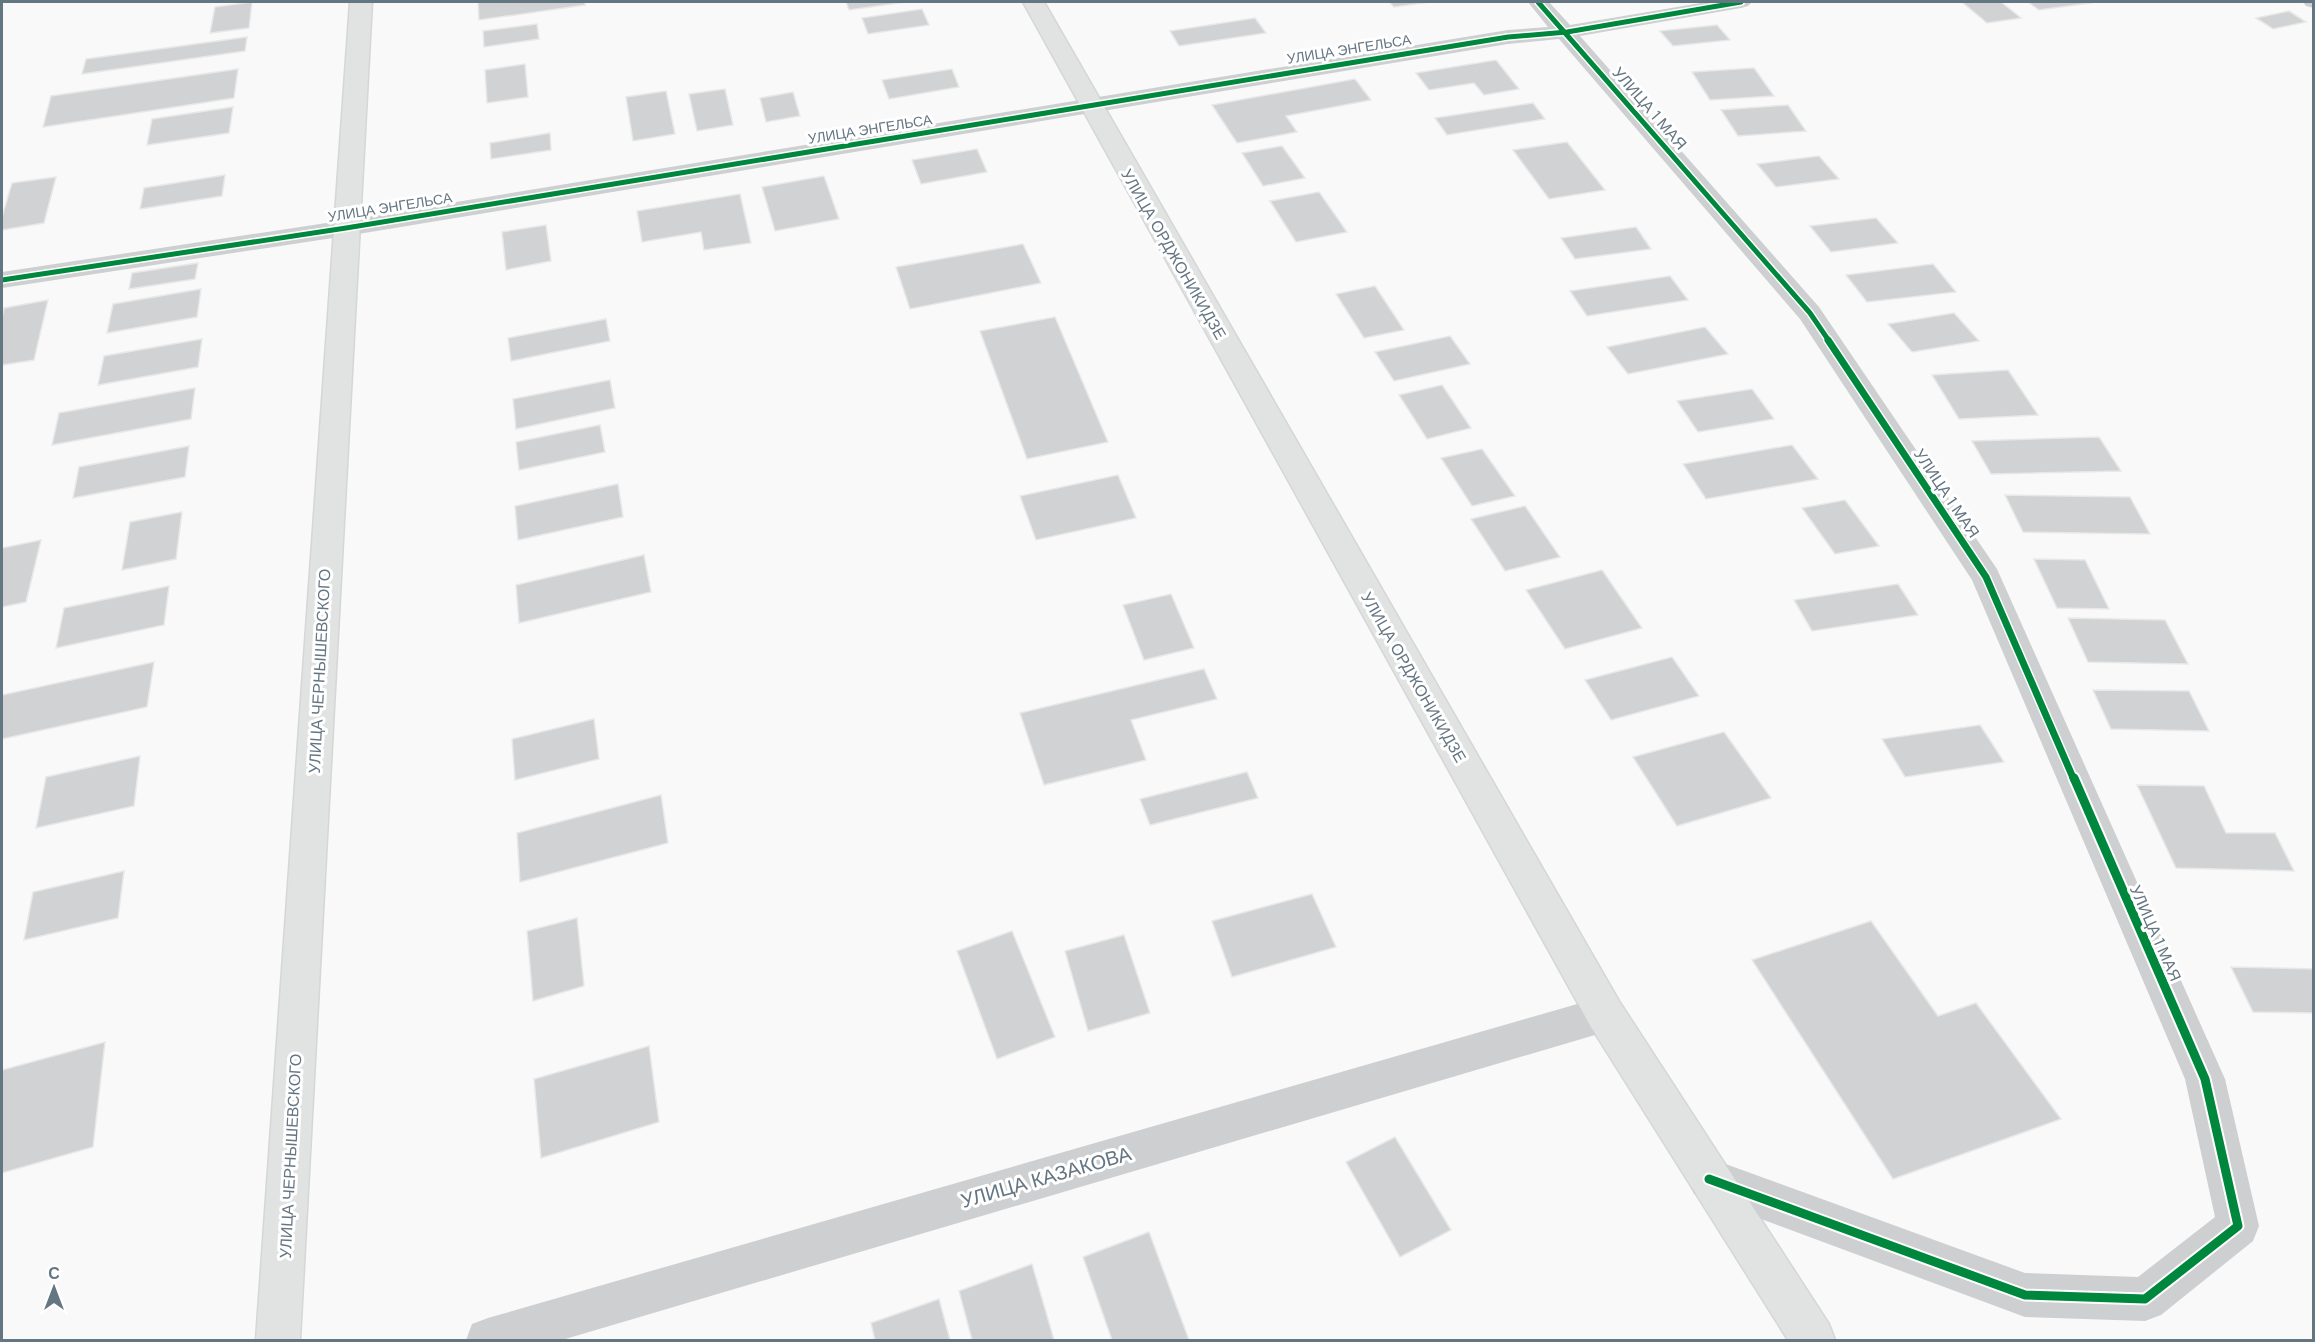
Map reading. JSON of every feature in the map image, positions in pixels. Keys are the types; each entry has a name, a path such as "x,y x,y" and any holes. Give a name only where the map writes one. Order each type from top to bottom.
{"main road":[{"name":"УЛИЦА ЧЕРНЫШЕВСКОГО","path":"278,1341 361,2"},
{"name":"УЛИЦА ОРДЖОНИКИДЗЕ","path":"1033,2 1605,1014 1813,1341"}],"street":[{"name":"УЛИЦА 1 МАЯ","path":"1538,2 1567,32 1810,313 1986,577 2205,1079 2238,1226 2145,1299 2025,1295 1709,1179"},
{"name":"УЛИЦА ЭНГЕЛЬСА","path":"2,280 346,228 1508,37 1567,32 1741,2"},
{"name":"УЛИЦА КАЗАКОВА","path":"488,1341 1605,1014"}],"building":[{"path":"252,2 249,28 210,33 215,7"},
{"path":"478,2 585,2 585,5 479,20"},
{"path":"846,2 906,2 849,10"},
{"path":"1389,2 1430,2 1394,7"},
{"path":"1962,2 2001,2 2021,18 1987,23"},
{"path":"2028,2 2088,2 2090,3 2039,10"},
{"path":"922,9 929,25 868,34 862,18"},
{"path":"2289,11 2306,22 2273,29 2256,18"},
{"path":"1255,18 1266,33 1179,46 1170,31"},
{"path":"537,24 539,39 484,47 483,31"},
{"path":"1717,25 1730,40 1673,46 1660,31"},
{"path":"247,37 245,51 82,74 86,59"},
{"path":"1496,60 1519,89 1484,95 1474,83 1429,90 1416,73"},
{"path":"525,64 528,97 487,103 485,70"},
{"path":"1754,68 1774,96 1710,100 1692,72"},
{"path":"238,69 234,98 43,127 51,96"},
{"path":"952,69 959,87 889,99 882,80"},
{"path":"1355,79 1371,100 1286,116 1297,132 1237,143 1212,105"},
{"path":"725,89 733,125 697,131 689,94"},
{"path":"666,91 675,134 633,141 626,97"},
{"path":"793,92 800,116 766,122 760,98"},
{"path":"1533,103 1545,119 1447,135 1435,118"},
{"path":"1788,105 1806,131 1738,136 1721,110"},
{"path":"233,107 229,133 147,145 152,119"},
{"path":"550,133 551,150 491,159 490,143"},
{"path":"1567,142 1605,190 1549,199 1513,150"},
{"path":"1282,146 1305,178 1263,186 1242,153"},
{"path":"977,149 987,172 921,184 912,160"},
{"path":"1819,156 1839,179 1776,187 1757,164"},
{"path":"225,175 222,196 140,209 144,188"},
{"path":"824,176 839,219 775,231 762,187"},
{"path":"56,177 44,223 2,230 2,217 12,183"},
{"path":"1319,192 1347,232 1296,242 1270,201"},
{"path":"740,194 751,243 704,250 701,232 642,242 637,211"},
{"path":"1876,218 1898,243 1831,252 1810,226"},
{"path":"546,225 551,261 506,270 502,232"},
{"path":"1636,227 1651,249 1575,259 1561,238"},
{"path":"1023,244 1041,283 910,309 896,267"},
{"path":"198,263 195,279 129,289 132,273"},
{"path":"1933,264 1956,292 1867,302 1846,275"},
{"path":"1670,276 1688,300 1587,316 1570,291"},
{"path":"1375,286 1404,330 1364,338 1336,294"},
{"path":"201,289 197,317 107,333 113,304"},
{"path":"48,300 34,360 2,365 4,308"},
{"path":"1954,313 1979,341 1912,352 1888,324"},
{"path":"1055,317 1108,442 1027,459 980,331"},
{"path":"606,319 610,341 511,361 508,338"},
{"path":"1705,327 1728,354 1628,374 1607,347"},
{"path":"1450,336 1470,364 1394,381 1375,352"},
{"path":"202,339 198,367 98,385 104,356"},
{"path":"2008,370 2038,415 1959,419 1932,375"},
{"path":"610,380 615,408 516,429 513,399"},
{"path":"1442,385 1471,428 1427,439 1399,395"},
{"path":"195,388 191,419 52,445 59,413"},
{"path":"1752,389 1774,419 1698,432 1677,401"},
{"path":"600,425 605,452 519,470 516,442"},
{"path":"2099,437 2121,471 1991,474 1972,441"},
{"path":"1792,445 1818,479 1706,499 1683,464"},
{"path":"189,446 185,477 73,498 79,467"},
{"path":"1482,449 1515,496 1472,506 1441,458"},
{"path":"1118,475 1136,518 1036,540 1020,496"},
{"path":"618,484 623,517 518,540 515,506"},
{"path":"2005,495 2130,497 2150,534 2023,532"},
{"path":"1845,500 1879,546 1835,554 1802,508"},
{"path":"1525,506 1560,557 1505,571 1471,519"},
{"path":"182,512 176,559 122,570 130,522"},
{"path":"41,540 26,602 2,607 2,548"},
{"path":"644,555 651,592 519,623 516,585"},
{"path":"2034,559 2085,560 2109,609 2057,608"},
{"path":"1602,570 1642,628 1565,649 1526,590"},
{"path":"1898,584 1918,615 1812,631 1794,600"},
{"path":"169,586 164,625 56,648 64,608"},
{"path":"1171,594 1194,648 1144,660 1123,605"},
{"path":"2068,618 2165,620 2188,664 2088,662"},
{"path":"1672,657 1699,696 1611,720 1585,680"},
{"path":"154,662 147,707 2,739 2,695"},
{"path":"1204,669 1217,699 1131,720 1146,760 1044,785 1020,713"},
{"path":"2093,690 2189,691 2209,731 2111,729"},
{"path":"594,719 599,759 515,780 512,739"},
{"path":"1980,725 2004,762 1905,777 1882,739"},
{"path":"1724,732 1771,798 1677,826 1633,757"},
{"path":"140,756 134,806 36,828 46,777"},
{"path":"1247,772 1258,798 1150,825 1140,799"},
{"path":"2137,785 2204,786 2226,833 2275,833 2294,871 2176,868"},
{"path":"661,795 668,843 520,882 517,833"},
{"path":"124,871 118,918 24,940 33,892"},
{"path":"1312,894 1336,947 1232,977 1212,921"},
{"path":"577,918 584,986 533,1001 527,931"},
{"path":"1871,921 1938,1016 1976,1003 2061,1119 1893,1179 1752,960"},
{"path":"1012,931 1055,1037 997,1059 957,951"},
{"path":"1124,935 1150,1013 1088,1031 1065,951"},
{"path":"2231,967 2314,969 2314,1013 2253,1012"},
{"path":"105,1042 93,1147 2,1173 2,1070"},
{"path":"649,1046 659,1122 541,1158 534,1079"},
{"path":"1395,1137 1451,1230 1400,1257 1346,1162"},
{"path":"1149,1232 1189,1340 1112,1340 1083,1257"},
{"path":"1032,1264 1054,1340 972,1340 959,1291"},
{"path":"939,1299 950,1340 875,1340 871,1323"}],"cycle path":[{"path":"1538,2 1810,313 1986,577 2205,1079 2238,1226 2145,1299 2025,1295 1709,1179"},
{"path":"2,280 346,228 1508,37 1567,32 1741,2"}]}
